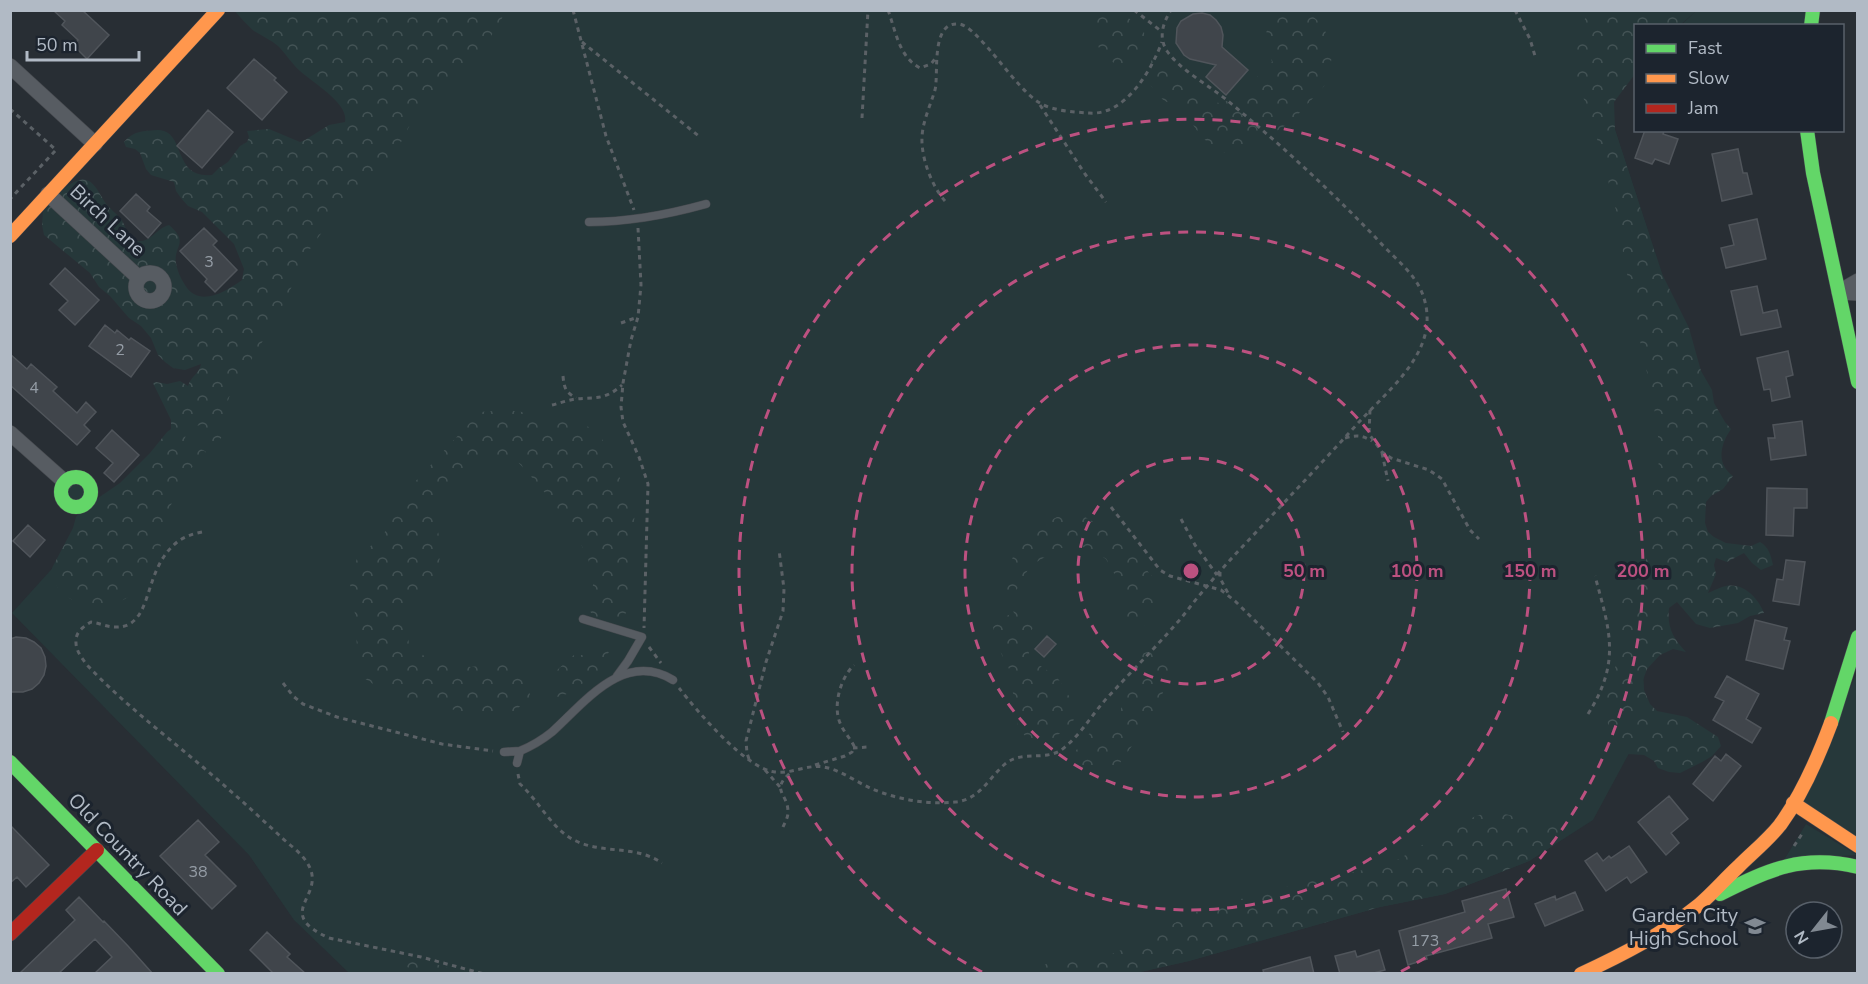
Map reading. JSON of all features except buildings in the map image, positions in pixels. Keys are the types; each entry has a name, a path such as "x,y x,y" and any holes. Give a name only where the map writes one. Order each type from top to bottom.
{"main road":[{"path":"10,236 218,10"},
{"path":"1806,132 1857,382"},
{"path":"1590,972 1666,929 1697,906 1771,835 1793,803 1822,747 1842,694 1857,637"},
{"name":"Old Country Road","path":"10,762 217,973"},
{"path":"1793,803 1857,846"},
{"path":"10,934 97,850"},
{"path":"1697,906 1758,875 1785,865 1827,860 1857,867"}],"street":[{"path":"10,66 95,144"},
{"name":"Birch Lane","path":"48,194 140,278"},
{"path":"1839,292 1857,281"},
{"path":"1839,292 1857,294"},
{"path":"10,433 65,482"}],"lane":[{"path":"589,222 635,219 706,204"},
{"path":"504,752 520,751 536,744 552,732 589,696 617,676 642,636 583,619"},
{"path":"617,676 652,671 673,680"},
{"path":"517,763 520,751"}],"path":[{"path":"573,10 603,128 632,202 639,233 642,285 638,317 623,383 621,407 623,422 648,484 647,558 642,636 673,680 711,724 750,761 765,770 790,772 823,766 890,795 914,800 951,803 964,801 975,795 1014,759 1022,756 1045,756 1057,753 1065,747 1104,701 1177,623 1208,585 1370,410 1414,359 1425,337 1428,316 1423,296 1415,280 1362,223 1279,144 1167,52 1162,42 1161,31 1171,10"},
{"path":"862,118 868,10"},
{"path":"888,10 903,52 910,63 920,68 931,64 935,59"},
{"path":"1134,10 1161,31"},
{"path":"1515,10 1530,39 1535,56"},
{"path":"945,201 938,194 925,161 922,142 923,127 935,88 937,73 935,59 940,38 948,27 957,24 976,34 999,63 1039,103 1084,174 1106,202"},
{"path":"580,41 700,137"},
{"path":"1039,103 1097,114 1112,110 1124,102 1136,88 1157,55 1162,42"},
{"path":"10,109 56,150 10,200"},
{"path":"621,323 638,317"},
{"path":"563,376 565,388 577,399"},
{"path":"552,405 577,399 603,397 612,393 623,383"},
{"path":"1370,410 1369,434 1382,452 1397,460 1429,470 1442,479 1470,530 1479,540"},
{"path":"1344,438 1354,435 1364,436 1374,442"},
{"path":"1382,452 1388,481"},
{"path":"1111,507 1160,570 1170,576 1221,590 1232,599 1318,683 1328,697 1343,732"},
{"path":"1181,519 1195,545 1218,574 1232,599"},
{"path":"202,532 177,541 167,552 159,564 140,616 133,622 113,628 91,622 84,626 77,634 75,644 79,653 87,665 131,706 244,802 305,859 313,876 312,886 302,906 302,914 307,925 314,931 328,938 421,957 484,974"},
{"path":"750,761 746,741 766,662 780,622 784,599 779,550"},
{"path":"1588,714 1598,697 1610,656 1606,616 1595,576"},
{"path":"805,769 852,752 850,738 841,725 837,704 845,678 849,669 854,665"},
{"path":"283,683 303,704 337,717 442,744 504,752"},
{"path":"853,748 868,747"},
{"path":"517,763 520,784 563,833 587,846 628,850 653,856 662,863"},
{"path":"765,770 780,787"},
{"path":"783,826 788,817 788,809 780,793 780,787 790,772"},
{"path":"1790,853 1807,826"}],"green space":[{"path":"235,11 505,11 499,25 466,70 436,93 414,117 397,150 375,179 337,211 310,249 274,323 231,392 221,421 223,433 219,443 210,441 202,425 198,425 186,434 188,445 204,450 205,456 180,478 178,489 167,514 165,534 159,550 151,558 141,580 128,597 115,605 100,608 79,604 58,588 52,577 52,568 73,528 76,517 85,507 120,483 171,429 171,420 153,383 167,384 180,381 188,386 201,364 185,370 173,368 165,362 158,355 151,338 141,326 129,318 99,287 90,273 44,235 43,212 69,185 77,181 88,181 93,184 107,205 121,219 131,240 143,241 169,225 179,236 176,263 184,283 197,296 212,296 242,280 244,269 234,244 202,212 188,206 176,191 174,182 151,175 140,153 126,147 124,142 139,132 164,131 175,141 192,171 200,175 212,175 228,162 240,146 247,142 249,137 247,131 269,129 300,142 329,125 345,122 345,115 336,101 300,71 278,46 254,31"},
{"path":"242,11 1682,11 1642,24 1634,24 1634,31 1605,99 1678,322 1643,666 1644,690 1640,733 1593,820 1529,861 1445,894 1380,907 1189,961 1136,973 348,972 294,920 249,855 12,613 180,427 360,120"},
{"path":"1086,11 1121,11 1144,32 1146,49 1136,58 1117,65 1101,54"},
{"path":"1589,11 1696,11 1681,24 1634,24 1634,75 1614,102 1615,130 1661,272 1689,328 1701,371 1712,390 1714,403 1731,429 1724,441 1722,460 1733,476 1723,489 1706,502 1705,523 1708,532 1726,543 1751,546 1760,542 1768,549 1773,565 1761,570 1744,553 1727,562 1716,558 1714,565 1716,574 1708,593 1726,586 1739,587 1754,597 1764,613 1750,616 1738,623 1710,628 1696,624 1677,602 1669,608 1672,632 1686,652 1673,649 1660,655 1647,669 1643,680 1644,690 1650,704 1657,711 1687,717 1718,737 1721,746 1712,756 1680,773 1658,768 1654,761 1644,755 1628,754 1615,743 1610,734 1605,709 1620,639 1618,620 1620,602 1646,560 1650,510 1660,456 1651,387 1642,354 1618,218 1597,139 1576,75 1576,50 1580,28"},
{"path":"1696,11 1810,11 1807,24 1682,24"},
{"path":"1286,12 1308,12 1324,26 1332,57 1326,84 1291,122 1252,146 1225,153 1202,138 1180,106 1164,101 1146,80 1147,67 1156,54 1218,103 1235,99 1272,62 1266,39 1267,25"},
{"path":"506,410 570,418 599,432 635,511 631,605 620,622 612,646 599,671 570,693 554,698 556,671 574,655 598,655 603,630 587,607 593,585 591,570 576,535 525,469 514,458 491,457 447,488 433,511 439,536 440,581 416,592 406,610 409,646 432,661 471,667 504,662 528,673 530,697 514,712 472,713 391,696 364,678 357,657 356,620 350,584 357,558 383,535 412,485 480,412"},
{"path":"76,479 85,483 89,492 85,501 76,505 67,501 63,492 67,483"},
{"path":"1057,517 1085,517 1119,537 1155,580 1158,601 1154,618 1142,627 1125,627 1121,616 1124,598 1106,559 1087,547 1060,548 1030,566 1016,591 1020,609 1033,628 1026,637 1030,659 1057,677 1079,712 1069,727 1049,741 1027,738 1017,727 1019,717 1012,689 1012,675 999,649 993,627 1001,618 1014,613 1006,595 1003,577 1025,533"},
{"path":"1168,648 1174,668 1151,719 1117,767 1076,769 1069,759 1094,728 1114,726 1143,653"},
{"path":"1857,673 1857,839 1800,800"},
{"path":"1494,812 1555,827 1559,829 1559,837 1554,845 1529,861 1445,894 1380,907 1189,961 1136,973 1030,973 1048,963 1089,959 1150,942 1162,930 1191,914 1218,904 1302,884 1323,876 1356,872 1399,859 1459,823"},
{"path":"1806,824 1857,855 1784,860"},
{"path":"407,959 420,959 463,973 438,974 414,970 399,962"}],"traffic: fast":[{"path":"1811,24 1813,10"},
{"path":"1807,132 1813,173 1858,382"},
{"path":"76,477 82,478 90,486 91,492 90,498 82,506 76,507 70,506 62,498 61,492 62,486 70,478 76,477"},
{"path":"1831,723 1858,637"},
{"path":"10,762 218,974"},
{"path":"1720,894 1754,877 1787,866 1820,862 1858,867"}],"traffic: slow":[{"path":"10,236 218,10"},
{"path":"1581,974 1642,943 1685,916 1765,841 1780,825 1802,789 1831,723"},
{"path":"1793,803 1858,846"}],"traffic: jam":[{"path":"10,934 97,850"}],"place":[{"name":"Garden City High School","path":"1755,926"}]}
